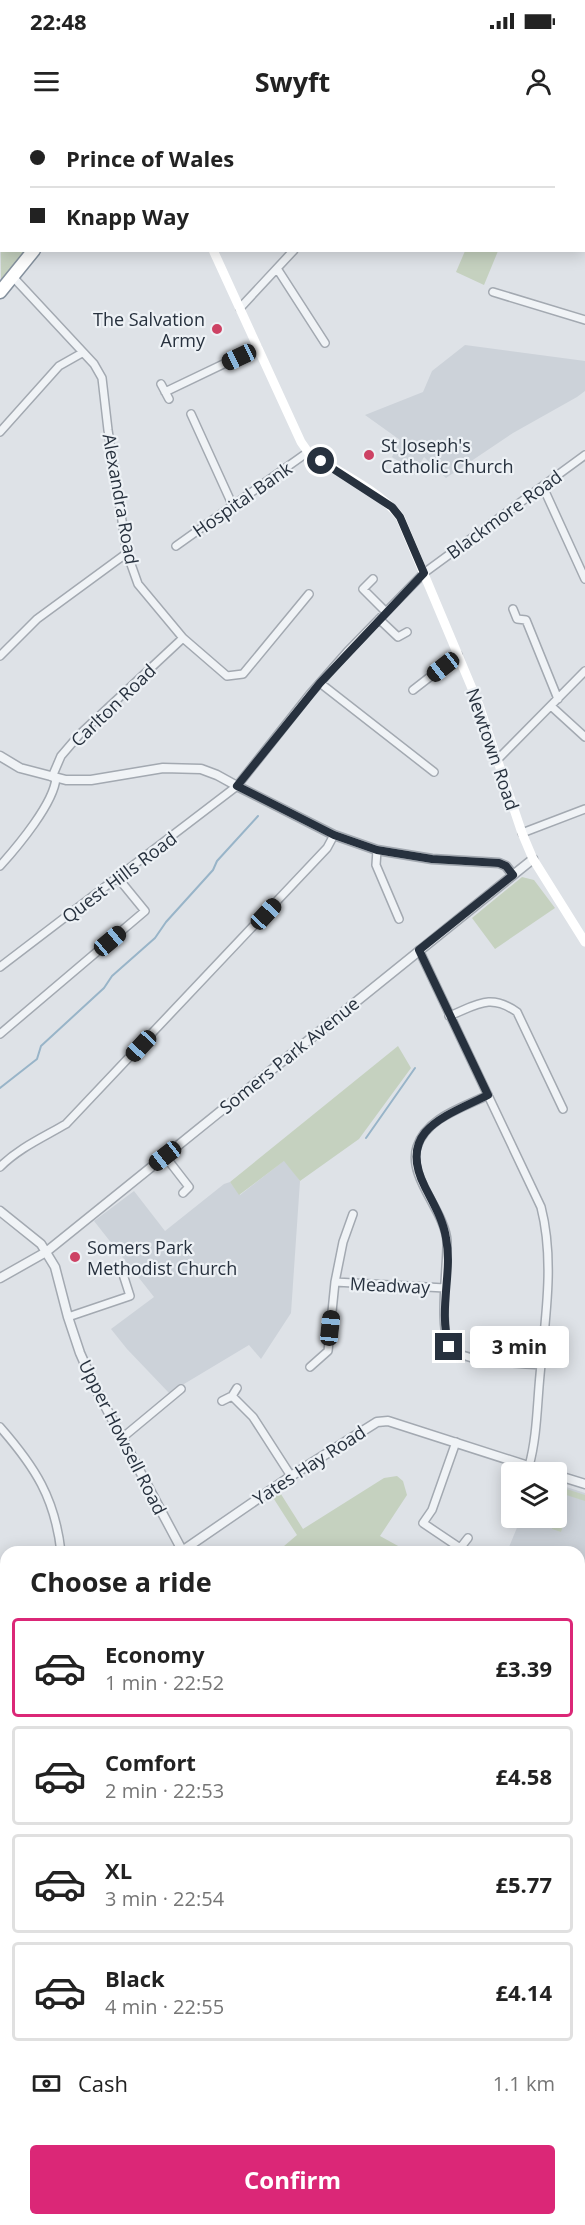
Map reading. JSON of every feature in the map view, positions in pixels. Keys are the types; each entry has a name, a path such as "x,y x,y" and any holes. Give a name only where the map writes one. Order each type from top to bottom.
{"highway":[{"path":"0,292 32,252"}],"main road":[{"name":"Newtown Road","path":"214,252 301,442 308,452 392,507 400,517 458,655 533,859 585,942"}],"street":[{"path":"240,308 292,252"},
{"path":"278,270 325,343"},
{"name":"Alexandra Road","path":"13,277 94,364 102,378 127,553 138,584 183,638 227,676 243,674 305,595"},
{"path":"493,292 585,320"},
{"path":"161,384 167,395 257,348"},
{"path":"0,432 58,366 82,353"},
{"path":"191,414 232,504"},
{"name":"Hospital Bank","path":"176,546 308,452"},
{"name":"Blackmore Road","path":"320,683 424,573 585,455"},
{"path":"543,487 584,575"},
{"path":"0,656 37,619 127,553"},
{"path":"372,579 363,588 386,612"},
{"path":"513,609 517,618 526,620 558,699"},
{"path":"379,619 398,637"},
{"path":"392,643 407,632"},
{"name":"Carlton Road","path":"0,866 55,789 54,777 61,756 79,735 183,638"},
{"path":"413,690 458,655"},
{"path":"498,759 585,671"},
{"path":"320,683 434,772"},
{"name":"Quest Hills Road","path":"0,966 237,786 320,683"},
{"path":"551,706 585,737"},
{"path":"0,756 20,768 54,777 91,780 144,771 201,769 334,835 377,850 432,859 499,863 506,866 513,875"},
{"path":"522,833 585,809"},
{"path":"0,1167 33,1141 66,1124 304,873 327,848 334,835"},
{"path":"377,850 376,865 399,919"},
{"name":"Somers Park Avenue","path":"0,1278 46,1252 533,859"},
{"path":"0,1034 146,911 118,878"},
{"path":"393,906 401,903"},
{"path":"419,950 541,1207 547,1228 549,1253 541,1365 534,1450 530,1462"},
{"path":"450,1016 490,1001 504,1002 517,1012 563,1109"},
{"path":"488,1095 432,1124 422,1135 416,1150 416,1166 442,1221 447,1239 445,1332 449,1347 457,1353 469,1357 541,1365"},
{"path":"165,1156 189,1187 183,1192"},
{"path":"0,1211 40,1244 46,1252"},
{"name":"Meadway","path":"310,1367 328,1352 335,1282 343,1242 353,1214"},
{"name":"Upper Howsell Road","path":"46,1252 55,1267 68,1317 92,1380 180,1546"},
{"path":"68,1317 130,1296 120,1268"},
{"name":"Meadway","path":"335,1282 446,1288"},
{"path":"222,1401 232,1396 237,1388"},
{"path":"122,1438 181,1389"},
{"path":"232,1396 253,1417 291,1476"},
{"name":"Yates Hay Road","path":"192,1546 291,1476 377,1422 388,1421 517,1462"},
{"path":"0,1427 24,1455 42,1483 54,1512 60,1546"},
{"path":"456,1442 432,1510 420,1521 457,1546"},
{"path":"567,1478 585,1484"},
{"path":"465,1546 468,1538"}],"shaded area":[{"path":"465,345 585,361 585,391 513,433 446,478 424,457 415,472 392,457 400,440 365,415 423,392 432,371"},
{"path":"285,1160 300,1181 291,1313 261,1359 249,1345 169,1393 111,1329 154,1297 94,1221 134,1191 165,1231 224,1184 230,1182 240,1195"},
{"path":"567,1487 585,1493 585,1546 509,1546 517,1528 567,1528"}],"green space":[{"path":"1,252 26,252 1,283"},
{"path":"465,252 498,252 484,285 456,272"},
{"path":"522,877 534,880 555,908 495,949 472,918"},
{"path":"398,1046 411,1068 359,1139 300,1181 284,1161 239,1195 230,1182"},
{"path":"397,1476 403,1481 407,1495 380,1536 398,1546 284,1546 297,1535 272,1496 279,1491 303,1529 384,1478"},
{"path":"567,1489 585,1495 585,1501 567,1495"},
{"path":"552,1528 562,1528 561,1532"}],"waterway":[{"path":"0,1088 37,1059 41,1046 104,988 112,976 155,938 166,922 213,870 217,861 258,816"},
{"path":"366,1138 415,1068"}],"place":[{"name":"The Salvation Army","path":"217,329"},
{"name":"St Joseph's Catholic Church","path":"369,455"},
{"name":"Somers Park Methodist Church","path":"75,1257"}],"route":[{"path":"321,461 392,507 400,517 424,573 347,652 310,694 237,786 334,835 377,850 432,859 499,863 506,866 513,875 419,950 488,1095 432,1124 422,1135 416,1150 416,1166 442,1221 447,1239 444,1315 449,1347"}]}
